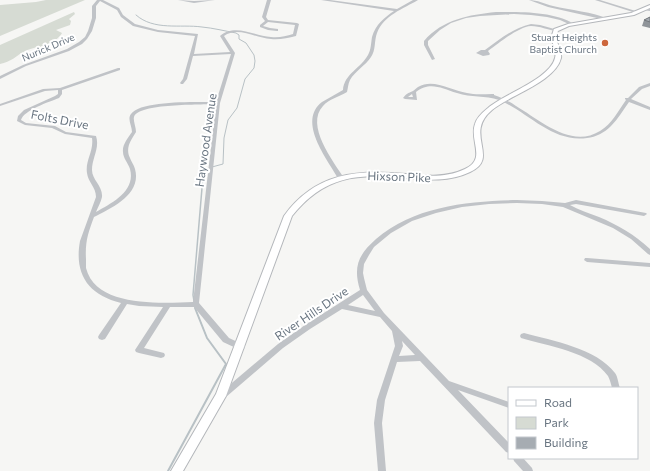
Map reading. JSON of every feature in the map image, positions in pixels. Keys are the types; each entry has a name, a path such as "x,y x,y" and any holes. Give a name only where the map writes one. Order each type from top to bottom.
{"main road":[{"path":"556,30 572,24 606,19 647,10 650,6"},
{"name":"Hixson Pike","path":"177,471 221,396 241,347 288,216 297,202 308,193 325,183 341,178 385,174 443,178 464,172 476,166 481,152 476,133 479,121 487,112 504,99 543,76 553,67 558,58 557,48 553,38 556,30"}],"street":[{"path":"100,0 118,10 122,16 134,24 158,30 197,35 185,79 182,83"},
{"name":"Nurick Drive","path":"0,78 33,62 62,52 87,37 95,12 94,6 100,0"},
{"path":"180,0 194,2 213,0"},
{"path":"267,21 263,14 269,0"},
{"path":"323,0 397,10"},
{"path":"341,178 317,136 314,126 318,108 322,103 345,91 346,82 371,54 375,33 379,27 397,10 416,0"},
{"path":"531,0 543,5 606,19"},
{"path":"597,0 638,12"},
{"path":"433,59 426,46 426,41 431,34 453,21 466,17 525,13 562,19 572,24"},
{"path":"233,54 222,36 225,33 237,31 270,38 283,38 295,35 298,28 297,24 267,21 261,26 277,30"},
{"path":"486,52 503,39 528,26 536,25 556,30"},
{"path":"191,55 233,54"},
{"name":"Haywood Avenue","path":"196,304 218,103 233,54"},
{"path":"60,89 119,69"},
{"path":"414,92 421,87 434,85 446,87 466,95 488,95 504,99 559,134 576,138 594,136 606,128 617,117 635,90 650,84"},
{"name":"Folts Drive","path":"0,105 45,90 60,89 60,94 57,97 26,111 20,116 19,120 25,124 53,127 65,134 94,137 96,144 89,165 89,174 100,190 99,198 82,245 82,256 88,279 92,286 110,299 125,302 168,305 196,304"},
{"path":"627,100 650,109"},
{"path":"92,216 117,203 127,193 132,182 133,171 125,152 126,146 134,132 131,121 132,115 135,111 142,108 218,103"},
{"name":"River Hills Drive","path":"221,396 288,340 307,327 343,308 364,291 360,269 370,249 384,234 411,218 429,212 497,202 566,205 609,222 640,243 650,253"},
{"path":"566,205 576,202 644,214"},
{"path":"587,260 650,265"},
{"path":"364,291 382,315 508,448"},
{"path":"102,337 125,302"},
{"path":"196,304 226,340 241,347"},
{"path":"161,355 139,350 168,305"},
{"path":"343,308 382,315"},
{"path":"382,471 378,423 381,400 396,359 399,346 396,330"},
{"path":"524,336 595,359 612,374 616,387"},
{"path":"396,359 422,358"},
{"path":"448,383 508,405"},
{"path":"518,459 529,471"}],"green space":[{"path":"46,0 85,0 0,36 0,5"},
{"path":"74,12 75,14 69,19 71,21 70,25 56,30 62,33 50,44 28,50 0,64 0,45"}],"building":[{"path":"650,17 650,22 644,20"}],"waterway":[{"path":"136,15 143,20 159,25 194,26 236,33 239,35 239,39 246,43 254,55 254,68 245,79 237,108 228,120 224,138 223,164 212,167"},
{"path":"203,177 204,170 209,169"},
{"path":"194,301 193,295 203,176"},
{"path":"168,471 226,364 207,338 195,308"}],"place":[{"name":"Stuart Heights Baptist Church","path":"605,43"}]}
